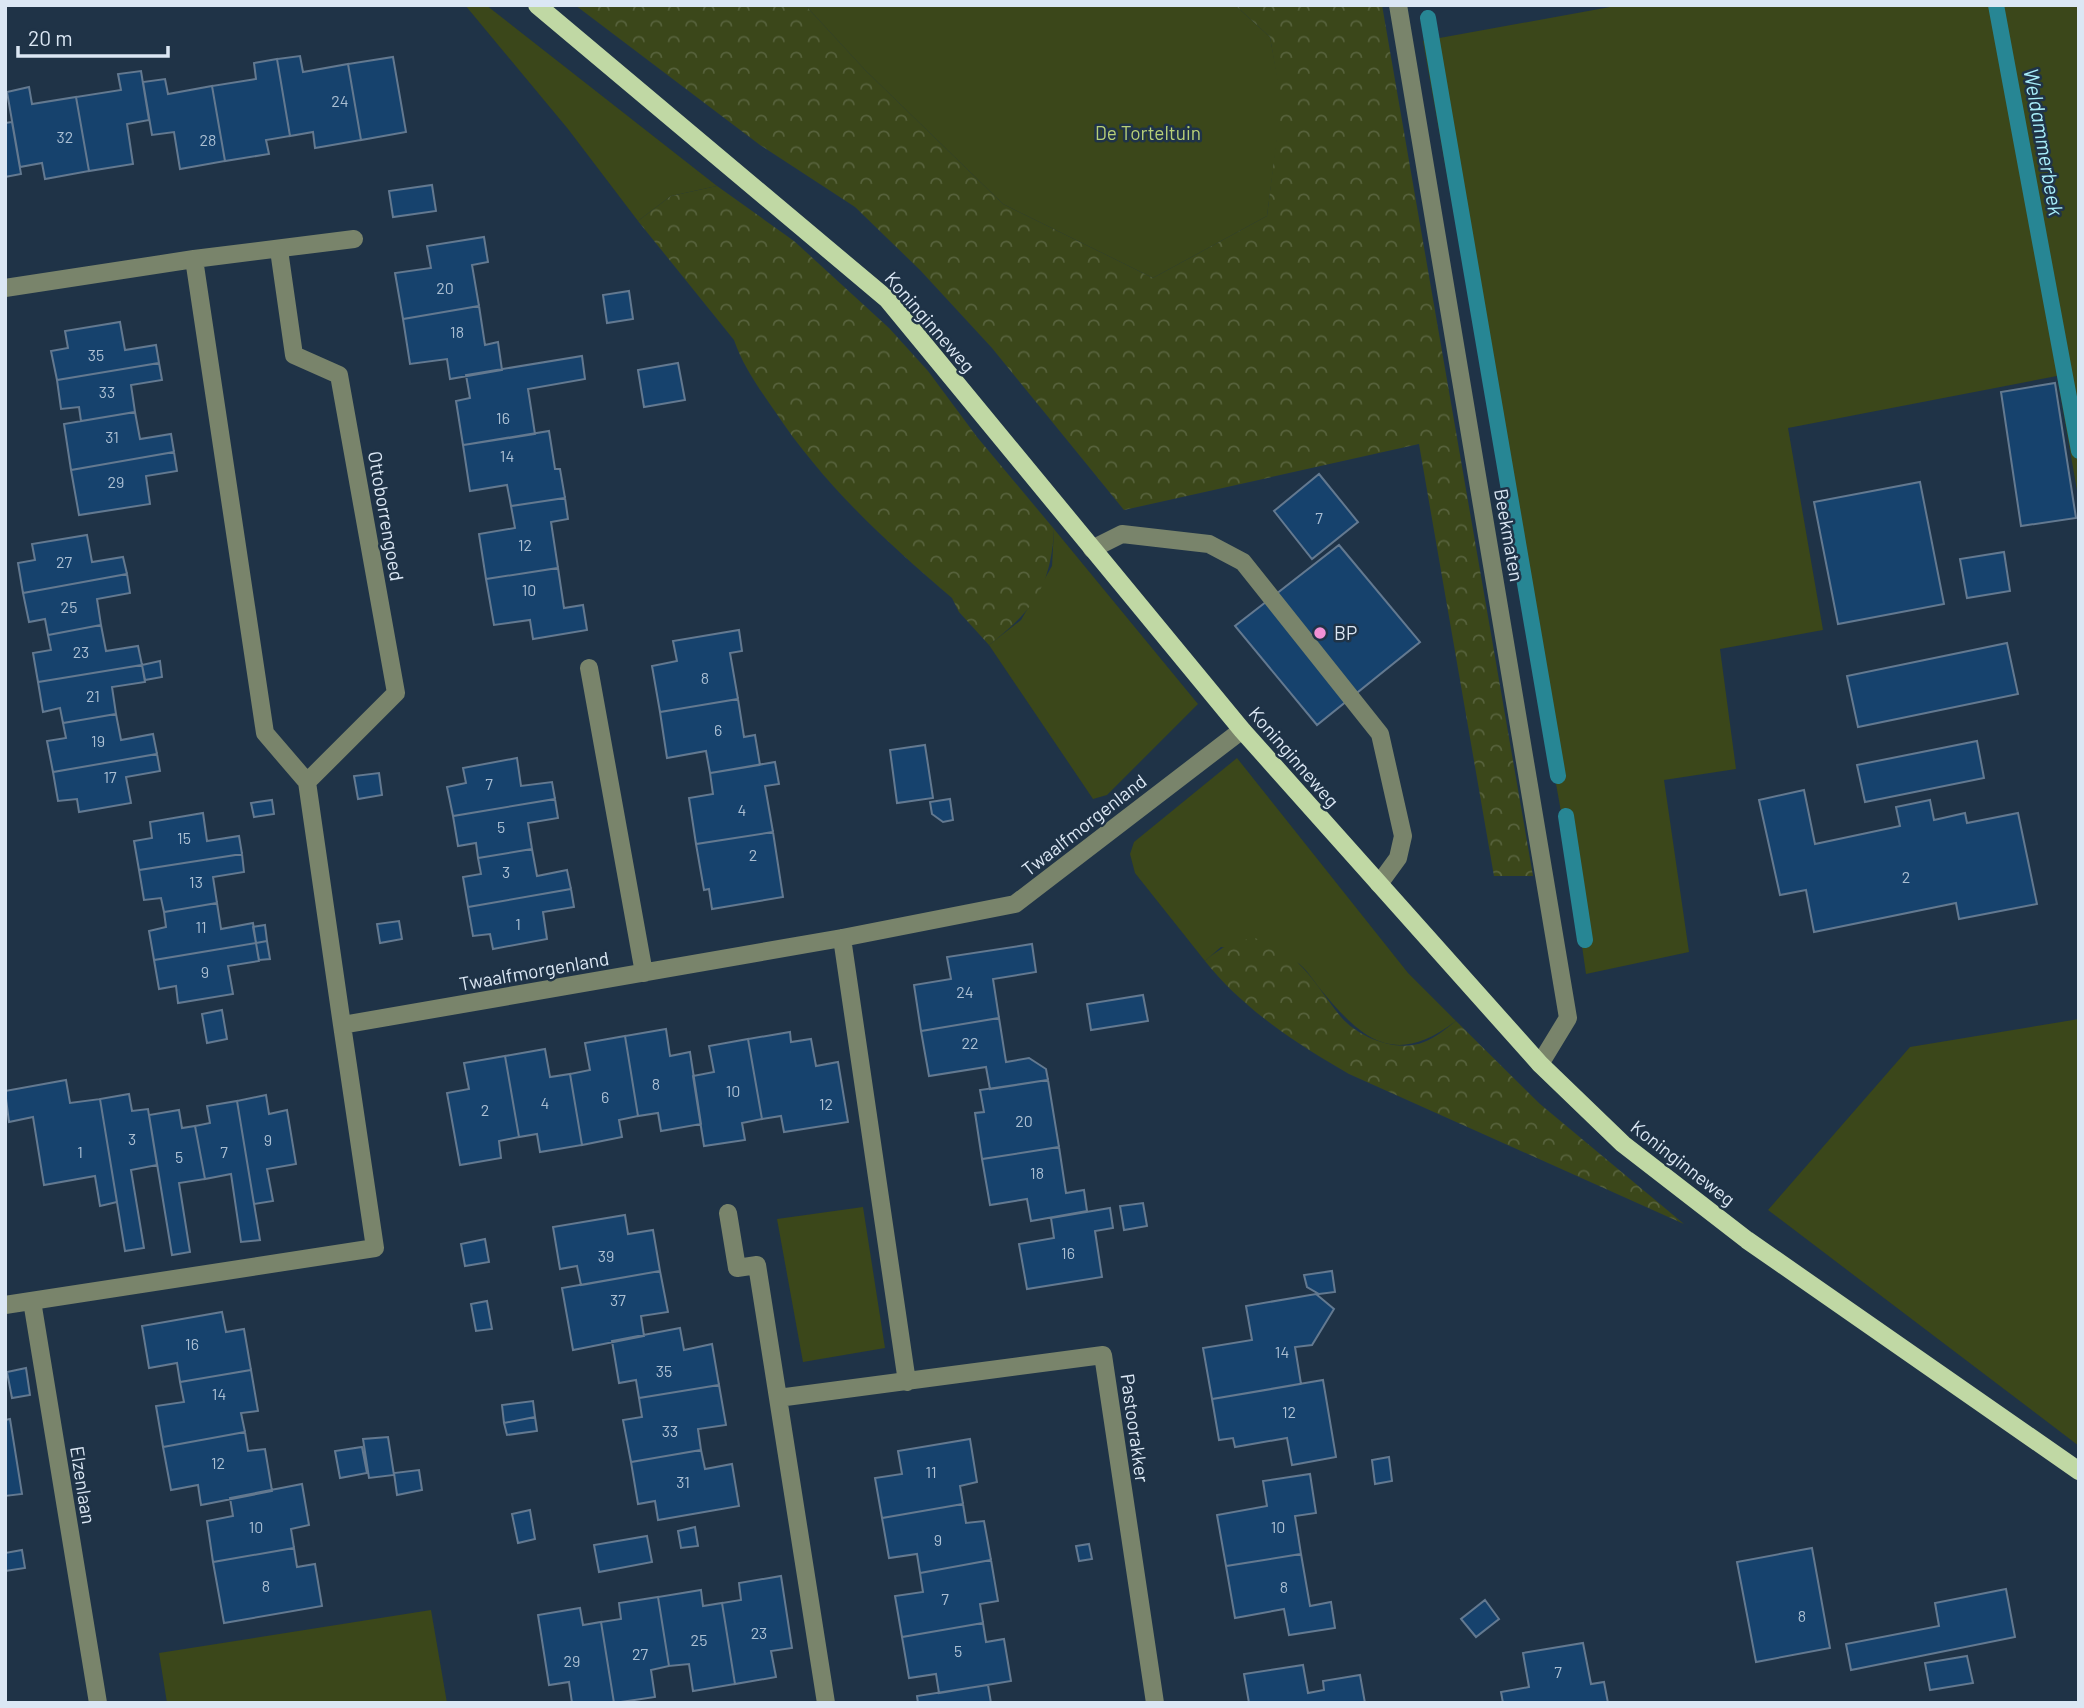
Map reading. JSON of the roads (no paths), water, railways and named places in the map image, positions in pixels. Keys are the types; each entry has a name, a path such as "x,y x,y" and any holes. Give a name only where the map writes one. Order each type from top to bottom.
{"main road":[{"name":"Koninginneweg","path":"537,5 887,299 1242,730 1540,1065 1623,1144 1746,1240 2079,1471"}],"street":[{"name":"Beekmaten","path":"1398,5 1568,1018 1540,1065"},
{"path":"5,288 194,259 354,240"},
{"name":"Ottoborrengoed","path":"279,250 294,355 339,375 396,693 306,782"},
{"path":"5,1305 375,1248 306,782 265,733 194,259"},
{"path":"1092,549 1122,534 1209,544 1243,562 1380,734 1403,836 1398,858 1379,884"},
{"path":"589,668 644,973"},
{"name":"Twaalfmorgenland","path":"342,1025 842,938 1015,904 1242,730"},
{"path":"842,938 907,1382"},
{"path":"728,1213 737,1268 757,1265 826,1703"},
{"name":"Elzenlaan","path":"32,1301 98,1703"},
{"name":"Pastoorakker","path":"778,1398 1103,1356 1155,1703"}],"waterway":[{"name":"Weldammerbeek","path":"1996,5 2079,451"},
{"path":"1428,18 1558,776"},
{"path":"1566,816 1585,940"}],"place":[{"name":"BP","path":"1320,633"}],"park label":[{"name":"De Torteltuin","path":"1148,133"}]}
